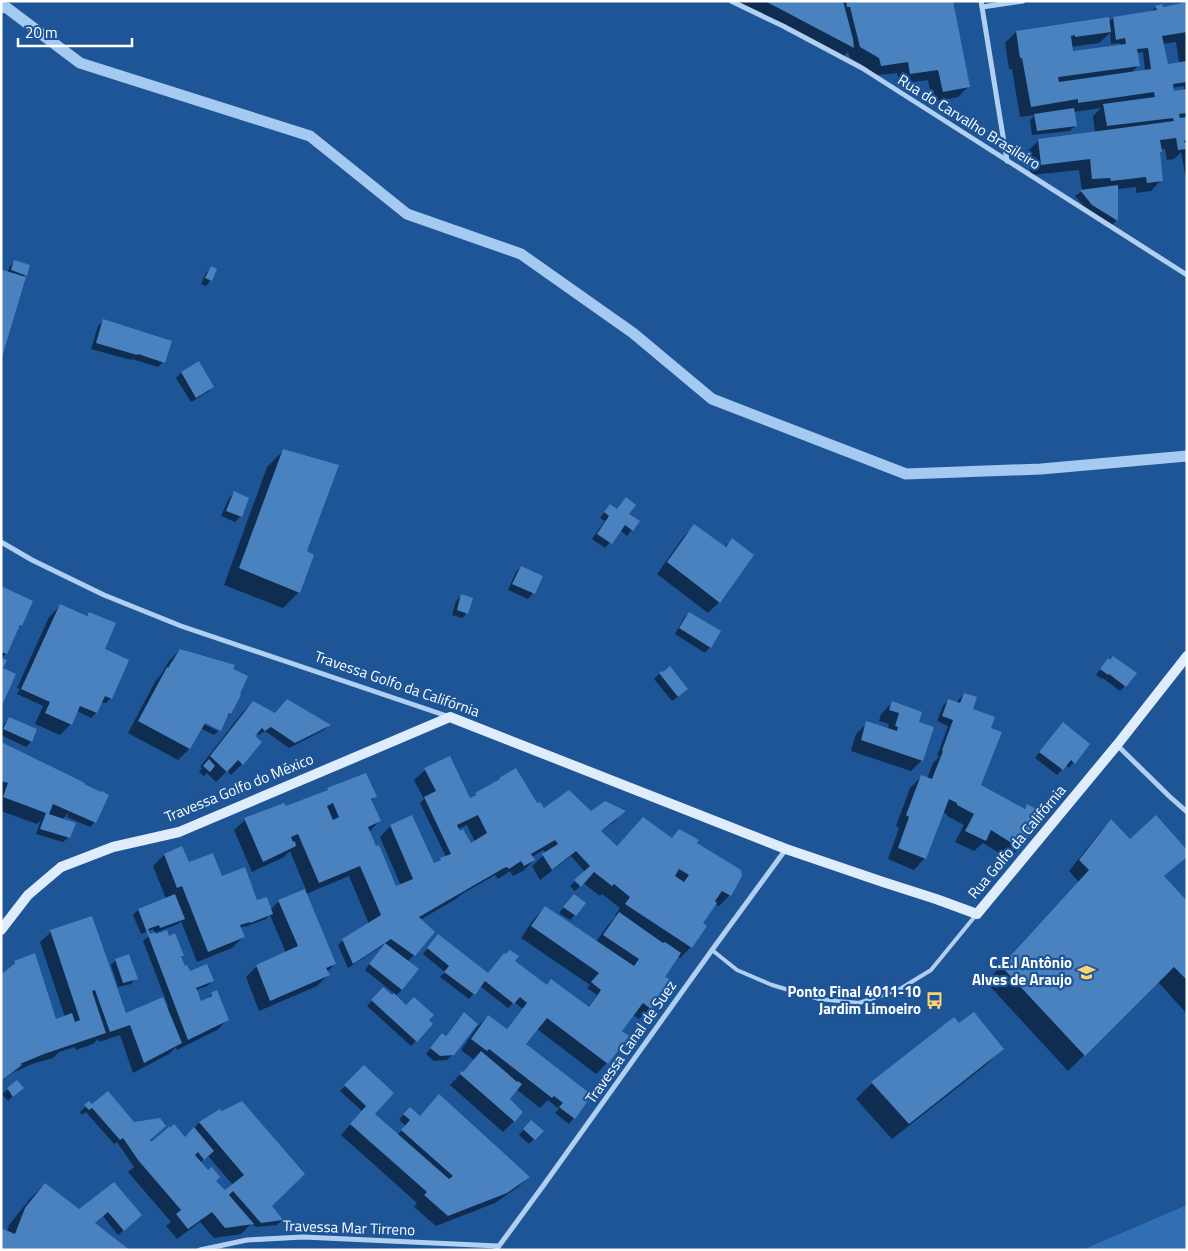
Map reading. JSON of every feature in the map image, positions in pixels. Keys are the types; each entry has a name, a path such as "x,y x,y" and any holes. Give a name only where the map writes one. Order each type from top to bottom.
{"street":[{"name":"Rua do Carvalho Brasileiro","path":"731,1 862,68 1187,275"},
{"path":"1007,161 982,4 1023,1"},
{"name":"Travessa Golfo da Califórnia","path":"1,542 32,560 104,595 181,626 450,717 786,849"},
{"name":"Rua Golfo da Califórnia","path":"786,849 977,914 1117,745 1187,656"},
{"name":"Travessa Golfo do México","path":"1,930 28,895 61,867 113,846 179,832 450,717"},
{"path":"1117,745 1187,812"},
{"name":"Travessa Canal de Suez","path":"497,1248 786,849"},
{"name":"Travessa Mar Tirreno","path":"200,1250 247,1240 302,1237 497,1248"}],"lane":[{"path":"712,950 737,970 772,985 819,999 859,1003 900,989 931,970 977,914"}],"shaded area":[{"path":"1187,1205 1187,1250 1082,1250"}],"building":[{"path":"765,1 843,1 854,48"},
{"path":"846,1 953,1 970,87 943,92 938,70 910,74 908,62 881,66 879,58 860,47 850,7 847,7"},
{"path":"1187,2 1187,32 1162,36 1168,64 1187,61 1187,82 1173,84 1174,91 1187,89 1187,113 1179,114 1180,118 1187,117 1187,140 1184,141 1187,143 1187,149 1178,150 1176,138 1160,140 1163,181 1147,183 1146,177 1111,181 1110,178 1092,179 1090,159 1041,165 1038,139 1174,121 1173,118 1107,126 1103,104 1155,97 1154,92 1078,103 1078,99 1031,107 1016,31 1109,17 1111,32 1071,36 1073,51 1126,44 1125,38 1116,40 1113,17 1157,10 1155,6 1162,4 1163,7","holes":["1148,48 1151,69 1059,82 1058,77 1140,66 1137,49"]},
{"path":"1074,108 1077,126 1037,131 1034,114"},
{"path":"1118,185 1118,221 1092,205 1080,190"},
{"path":"14,260 30,265 27,276 11,270"},
{"path":"211,266 217,269 212,281 205,278"},
{"path":"3,270 26,277 2,357 1,276"},
{"path":"103,319 172,341 165,363 96,343"},
{"path":"199,361 214,387 196,398 181,372"},
{"path":"283,449 339,465 307,551 314,555 300,593 239,568"},
{"path":"234,491 249,498 242,517 226,511"},
{"path":"626,497 636,505 629,514 640,521 633,531 625,525 612,544 597,534 609,516 604,512 610,504 617,509"},
{"path":"694,524 726,547 732,538 754,555 720,603 667,562"},
{"path":"521,566 543,576 535,594 512,584"},
{"path":"1,586 33,601 7,654 1,652"},
{"path":"461,594 473,598 468,614 457,610"},
{"path":"60,604 87,616 89,612 116,623 105,649 129,660 112,699 105,696 97,713 80,706 72,725 45,713 50,702 21,689"},
{"path":"689,612 721,631 711,648 679,628"},
{"path":"180,649 235,665 233,669 248,676 241,695 231,714 229,713 221,731 205,723 190,749 138,721 167,667"},
{"path":"1113,656 1137,673 1126,687 1100,669 1108,658 1110,660"},
{"path":"1,658 7,660 3,668 16,674 3,703 1,703"},
{"path":"670,666 688,689 678,697 659,673"},
{"path":"964,693 977,697 973,709 995,717 991,728 1002,732 981,785 1025,809 1027,804 1041,812 1021,849 991,830 986,841 965,831 974,814 949,799 926,859 898,848 909,817 906,815 921,775 932,779 943,751 953,720 942,716 948,699 960,703"},
{"path":"287,699 331,725 295,743 271,727 265,731 262,728 255,736 262,742 243,765 238,760 227,772 210,756 253,701 275,713"},
{"path":"892,701 922,712 919,722 934,727 923,761 861,740 866,721 897,731 898,727 895,726 899,713 889,710"},
{"path":"9,717 37,729 32,742 3,729"},
{"path":"1063,722 1090,744 1075,764 1071,760 1063,770 1039,752"},
{"path":"1,742 109,795 96,823 53,804 49,814 76,823 70,838 40,829 46,813 3,797 8,783 1,781"},
{"path":"450,756 470,798 516,768 537,803 540,802 544,808 569,790 591,811 605,801 626,811 601,831 617,846 643,817 672,838 679,829 699,840 697,843 741,870 742,876 731,896 722,891 715,901 717,903 703,923 707,926 692,948 625,904 630,897 614,884 612,886 594,872 581,887 574,880 590,866 576,851 552,870 542,854 558,844 555,840 531,854 535,860 524,866 521,861 509,869 507,867 504,868 419,917 435,932 415,956 391,939 353,964 342,939 381,915 360,866 319,883 298,834 291,837 293,842 295,841 296,846 263,862 244,818 284,803 286,806 366,773 377,797 371,799 381,821 368,827 376,846 379,845 396,886 413,879 390,825 412,815 434,863 441,860 440,858 451,854 424,797 436,791 424,768","holes":["333,803 339,817 333,820 327,806","478,815 487,833 471,843 463,829 460,831 457,825","679,869 689,875 684,882 675,876"]},
{"path":"209,759 215,766 210,772 203,766"},
{"name":"C.E.I Antônio Alves de Araujo","path":"1156,815 1187,850 1187,857 1164,876 1187,901 1187,980 1174,967 1085,1056 1001,966 1089,870 1079,860 1111,819 1130,839"},
{"path":"182,846 189,862 213,853 222,876 245,867 257,900 267,897 273,914 240,925 245,937 208,952 182,886 177,888 164,854"},
{"path":"305,889 336,964 326,968 330,975 270,1001 256,965 298,946 278,900"},
{"path":"175,894 185,919 160,928 159,925 148,929 150,934 167,930 169,936 175,933 184,956 181,956 185,966 187,965 190,971 207,964 214,981 196,988 201,1001 212,996 211,993 217,990 229,1020 188,1040 138,909"},
{"path":"574,894 586,903 576,916 563,907"},
{"path":"545,906 634,966 639,959 603,935 619,912 663,943 665,942 681,953 665,977 671,980 651,1009 643,1003 622,1031 629,1036 608,1064 547,1018 526,1044 592,1095 575,1119 559,1107 563,1103 554,1096 552,1098 489,1049 487,1051 471,1039 488,1015 507,1029 527,1003 520,997 514,1004 485,981 475,995 444,972 449,966 427,948 438,934 488,973 504,953 506,954 510,950 519,956 515,961 547,985 551,979 589,1007 601,990 591,982 599,973 531,926"},
{"path":"92,916 126,1013 163,997 182,1043 144,1063 130,1025 110,1032 95,990 92,991 106,1033 20,1064 22,1065 1,1081 1,975 15,963 14,961 35,953 56,1019 72,1013 75,1022 80,1020 50,930"},
{"path":"385,943 419,969 402,990 369,964"},
{"path":"129,954 138,979 123,983 115,959"},
{"path":"383,987 392,995 394,993 406,1005 414,997 434,1015 429,1020 433,1024 417,1042 371,1000"},
{"path":"464,1012 478,1024 454,1055 440,1056 430,1048 442,1033 446,1036"},
{"path":"974,1012 1004,1049 909,1124 871,1082 954,1017 959,1023"},
{"path":"481,1051 517,1082 522,1084 510,1099 523,1112 515,1122 460,1074"},
{"path":"364,1065 394,1093 375,1114 449,1179 453,1176 401,1130 410,1120 403,1114 410,1107 420,1116 439,1094 530,1177 507,1193 448,1216 424,1195 427,1192 350,1124 366,1106 344,1085"},
{"path":"17,1080 24,1088 13,1097 7,1088"},
{"path":"108,1091 134,1122 160,1118 166,1126 150,1140 151,1142 174,1124 185,1137 194,1127 214,1151 204,1160 198,1152 195,1155 208,1170 212,1167 220,1177 216,1181 225,1190 244,1175 199,1122 220,1109 222,1111 242,1101 305,1174 272,1206 283,1220 261,1223 233,1191 229,1195 254,1224 225,1228 212,1212 188,1229 176,1214 181,1210 138,1160 123,1138 120,1140 92,1108 89,1110 84,1105 89,1101 92,1104"},
{"path":"531,1120 544,1131 535,1140 523,1129"},
{"path":"114,1182 142,1215 124,1231 108,1212 95,1223 127,1248 127,1250 1,1250 1,1234 3,1229 15,1234 25,1208 45,1183 79,1209"}],"waterway":[{"path":"1,7 7,8 80,63 310,136 407,214 521,254 633,333 712,399 906,474 1041,469 1187,456"}],"place":[{"name":"C.E.I Antônio Alves de Araujo","path":"1086,972"},
{"name":"Ponto Final 4011-10 Jardim Limoeiro","path":"935,1001"}]}
